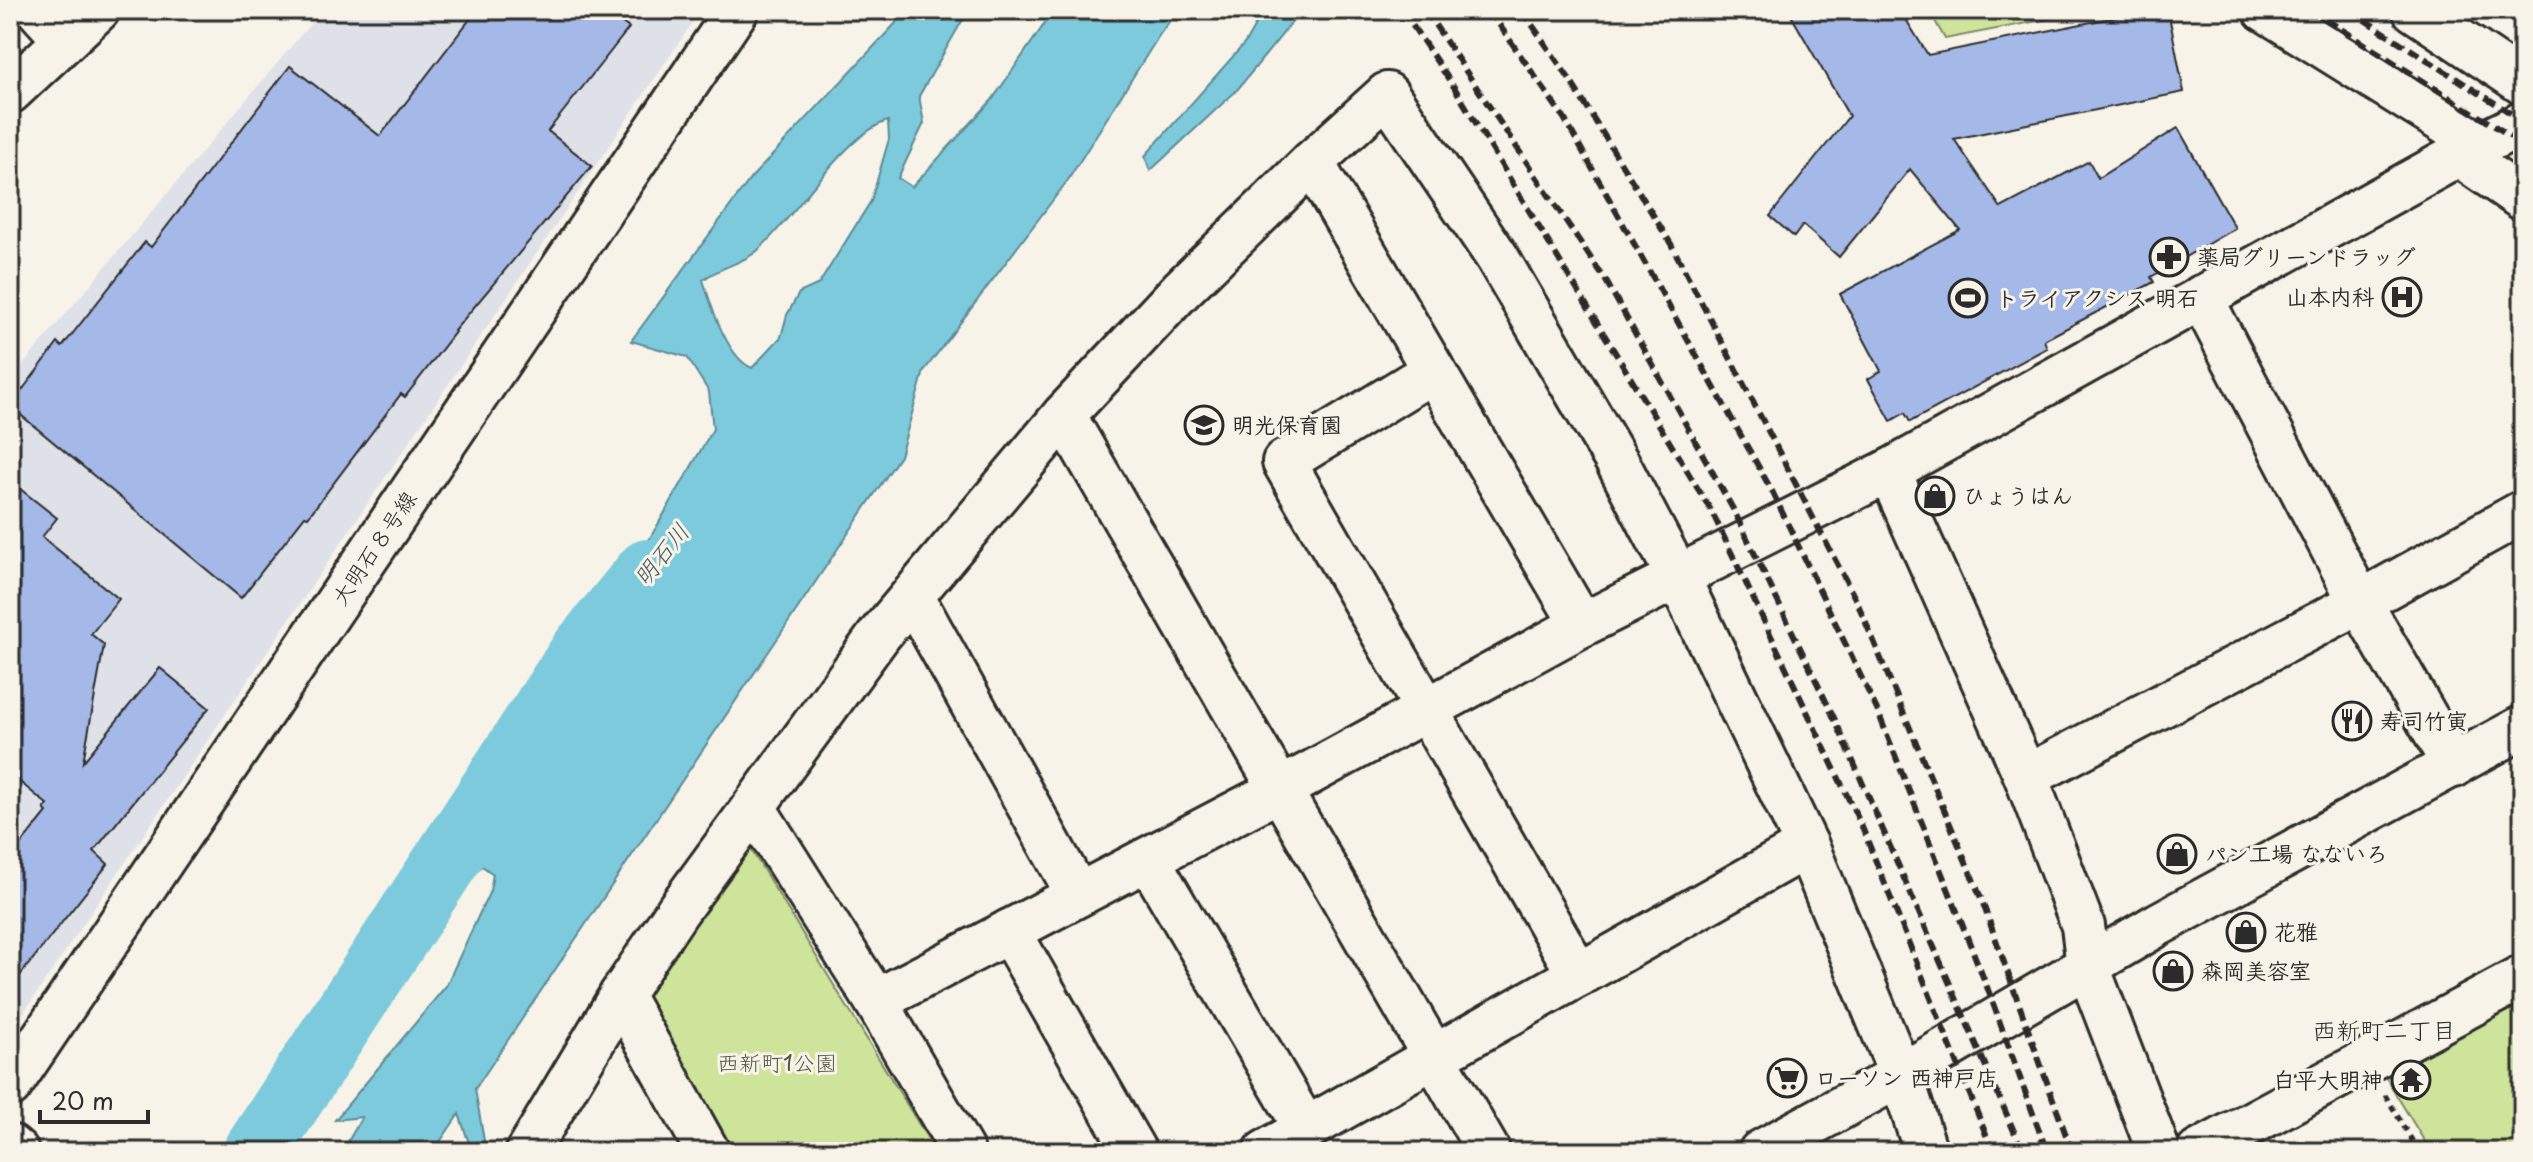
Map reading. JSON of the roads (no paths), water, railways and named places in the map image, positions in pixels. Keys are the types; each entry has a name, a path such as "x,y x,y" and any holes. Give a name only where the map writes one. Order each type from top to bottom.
{"street":[{"path":"10,92 52,25 98,10"},
{"name":"大明石８号線","path":"10,1086 737,10"},
{"path":"2265,10 2469,149 2523,199"},
{"path":"2414,10 2523,83"},
{"path":"527,1152 621,995 678,910 880,634 1064,415 1181,290 1312,162 1387,94 1497,257 1619,465 1677,575 1807,846 1901,1075 1926,1152"},
{"path":"876,1001 1279,790 1677,575 1889,471 2469,149 2523,123"},
{"path":"1312,162 1582,625"},
{"path":"2201,297 2360,602 2454,766"},
{"path":"1433,371 1284,462 1579,975"},
{"path":"1064,415 1489,1152"},
{"path":"1889,471 2026,777 2083,926 2088,967 2159,1152"},
{"path":"2026,777 2360,602 2523,512"},
{"path":"912,596 1078,895"},
{"path":"1760,1152 1901,1075 2159,924 2523,727"},
{"path":"754,808 876,1001 963,1152"},
{"path":"1265,1152 1807,846"},
{"path":"1148,859 1306,1129"},
{"path":"1009,931 1135,1152"},
{"path":"2198,1152 2523,977"},
{"path":"621,995 708,1152"}],"water":[{"path":"908,10 973,10 962,21 919,96 924,123 898,178 912,187 992,100 1054,10 1178,10 1068,180 924,371 900,456 475,1089 486,1152 472,1152 459,1114 433,1152 336,1152 346,1145 362,1117 335,1120 446,986 490,891 493,874 482,866 395,950 373,961 330,992 325,989 440,851 477,820 496,731 521,715 552,708 713,429 709,392 687,357 631,341 751,178","holes":["888,121 889,139 871,201 819,284 799,293 787,315 781,337 752,368 735,354 728,342 703,280 757,251 837,159 872,129"]},
{"path":"1264,10 1302,10 1237,90 1150,171 1145,156 1245,43"}],"waterway":[{"name":"明石川","path":"256,1152 582,653 648,572"}],"railway":[{"path":"1402,10 1454,87 1712,512 1862,827 1993,1152"},
{"path":"1425,10 1606,281 1733,509 1836,722 2023,1152"},
{"path":"1489,10 1564,118 1772,491 1878,712 1987,987 2047,1152"},
{"path":"1522,10 1568,77 1671,244 1858,604 1981,898 2072,1152"},
{"path":"2311,10 2523,144"},
{"path":"2349,10 2523,121"}],"place":[{"name":"薬局グリーンドラッグ","path":"2169,257"},
{"name":"山本内科","path":"2402,297"},
{"name":"トライアクシス 明石","path":"1968,298"},
{"name":"明光保育園","path":"1204,425"},
{"name":"ひょうはん","path":"1935,496"},
{"name":"寿司竹寅","path":"2352,721"},
{"name":"パン工場 なないろ","path":"2177,854"},
{"name":"花雅","path":"2246,932"},
{"name":"森岡美容室","path":"2173,971"},
{"name":"ローソン 西神戸店","path":"1787,1078"},
{"name":"白平大明神","path":"2411,1080"}],"district":[{"name":"西新町二丁目","path":"2384,1031"}],"park label":[{"name":"西新町1公園","path":"777,1063"}]}
